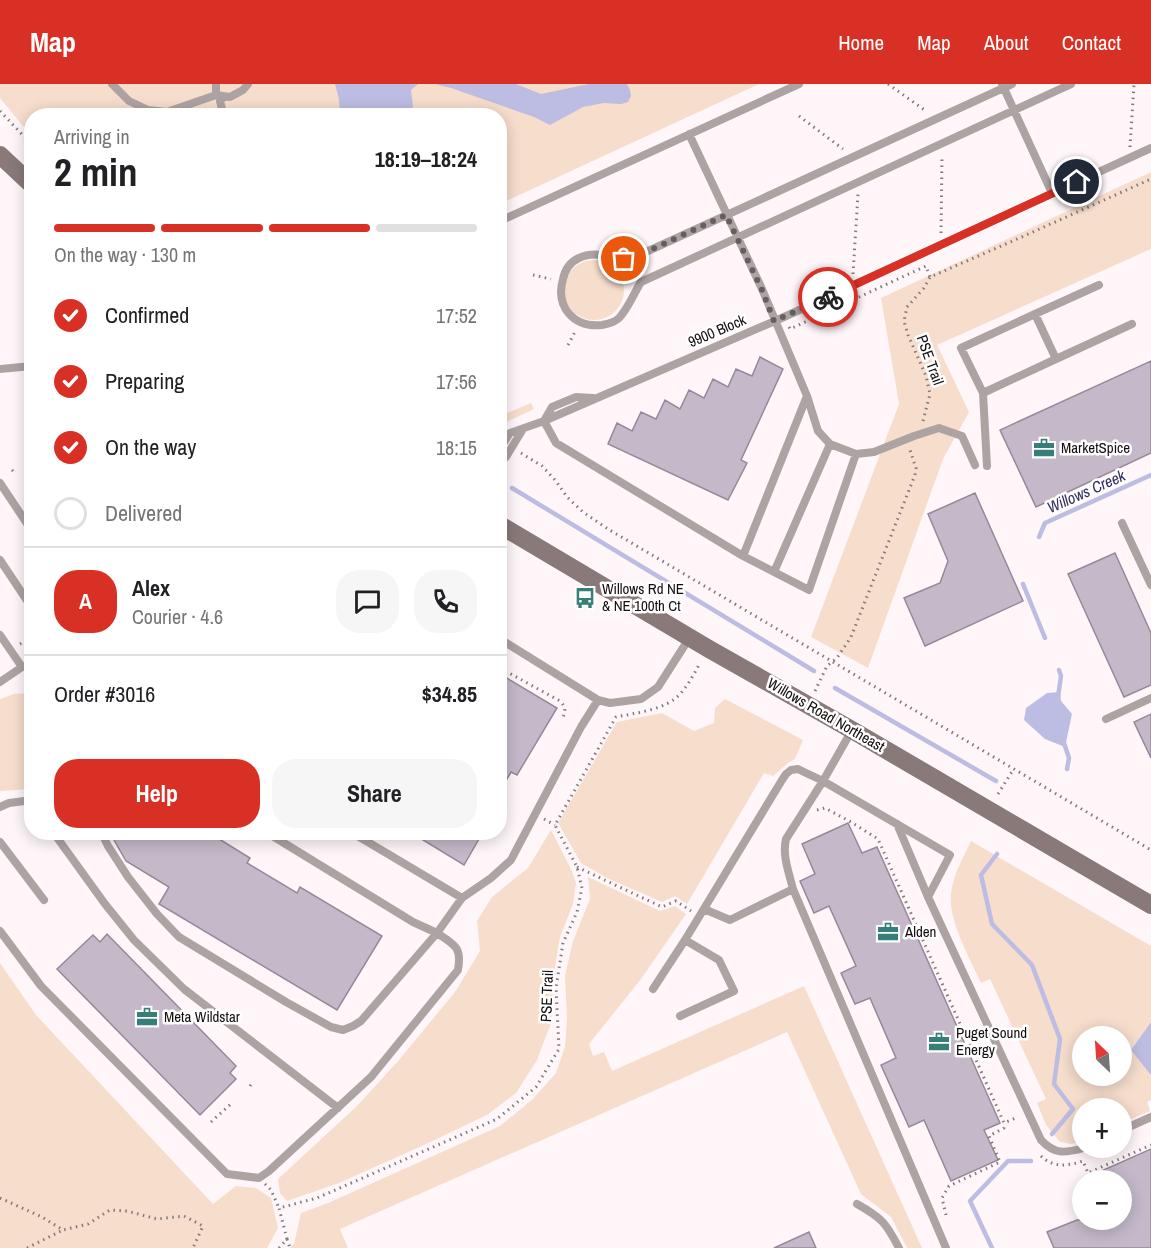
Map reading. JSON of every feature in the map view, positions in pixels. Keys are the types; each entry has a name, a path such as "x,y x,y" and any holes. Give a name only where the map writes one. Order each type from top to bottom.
{"main road":[{"path":"0,154 24,176"},
{"name":"Willows Road Northeast","path":"507,529 1151,905"}],"lane":[{"path":"112,84 129,101 142,108"},
{"path":"216,84 222,108"},
{"path":"180,108 220,96 230,97 243,90 248,84"},
{"path":"507,218 799,84"},
{"path":"1052,193 1014,110 1006,85 937,119 633,258 624,259 591,253 577,258 566,268 560,293 563,305 571,317 580,322 591,326 618,320 641,282 737,237 942,144 1014,110 1071,84"},
{"path":"689,134 762,290 807,396 818,431 830,444 856,454 874,452 939,428 962,436 975,465"},
{"name":"9900 Block","path":"507,438 510,433 544,421 552,408 576,397 597,398 774,321 1151,148"},
{"path":"987,466 983,393 961,348 1099,285"},
{"path":"1035,314 1056,359"},
{"path":"983,393 1132,324"},
{"path":"1,366 24,366"},
{"path":"743,556 807,396"},
{"path":"544,421 556,443 743,556 809,590 856,454"},
{"path":"507,455 523,429"},
{"path":"774,572 830,444"},
{"path":"0,483 24,519"},
{"path":"1122,523 1151,585"},
{"path":"0,560 24,596"},
{"path":"0,634 22,667 0,682"},
{"path":"507,643 597,700 610,703 641,699 658,687 690,637"},
{"path":"1106,719 1151,698"},
{"path":"105,840 128,877 157,914 179,937 286,1002 331,1027 343,1030 361,1021 436,933 462,898 491,878 511,860 597,700"},
{"path":"852,730 823,781 786,838 785,853 793,889 946,1248"},
{"path":"653,989 786,774 791,770 798,769 823,781 950,855 928,897"},
{"path":"0,807 24,801"},
{"path":"897,824 928,897 1041,1140 1057,1152 1072,1151"},
{"path":"59,840 134,940 184,989 338,1108"},
{"path":"0,931 40,986 227,1174 260,1178 371,1077 458,970 460,958 455,945 279,840"},
{"path":"364,840 462,898"},
{"path":"0,842 44,900"},
{"path":"704,909 730,920 793,889"},
{"path":"680,1016 734,991 719,960 685,940"},
{"path":"1132,1126 1151,1117"},
{"path":"857,1204 875,1214 886,1225 899,1248"}],"path":[{"path":"888,84 937,119"},
{"path":"1129,158 1134,84"},
{"path":"0,111 24,136"},
{"path":"799,116 853,157"},
{"path":"790,329 926,266 940,244 942,144"},
{"path":"926,266 930,277 1151,179"},
{"path":"855,299 853,285 858,182"},
{"path":"533,275 562,282"},
{"path":"621,277 624,286"},
{"name":"PSE Trail","path":"808,704 827,666 837,658 851,637 915,475 916,468 908,444 922,424 930,394 926,376 904,321 907,307 924,288 930,277"},
{"path":"523,454 542,466 567,497 583,512 608,529 1151,850"},
{"path":"16,647 24,642"},
{"name":"PSE Trail","path":"279,1208 317,1198 497,1119 536,1087 559,1049 556,988 563,943 577,912 582,888 576,867 555,825 616,717 650,710 667,704 678,696 709,649"},
{"path":"507,672 560,701 566,712 562,719"},
{"path":"998,794 1013,769"},
{"path":"817,810 825,808 829,803"},
{"path":"825,808 878,839 1004,1124 1005,1128 989,1136 1000,1162 949,1186 942,1198 947,1218"},
{"path":"576,867 662,906 676,901 693,912 704,909"},
{"path":"211,1122 231,1104"},
{"path":"1004,1124 1018,1117 1022,1125"},
{"path":"1039,1155 1051,1164 1067,1165 1083,1161 1088,1173 1151,1145"},
{"path":"271,1190 279,1208 290,1248"},
{"path":"0,1198 42,1217 63,1230"},
{"path":"27,1248 63,1230 87,1224 110,1210 127,1211 157,1219 184,1216 203,1226 193,1248"},
{"path":"279,1248 287,1239"}],"shaded area":[{"path":"0,84 759,84 507,201 507,108 24,108 24,127 0,98"},
{"path":"1151,172 1151,249 937,345 969,412 943,459 868,668 811,637 899,404 881,298"},
{"path":"594,260 615,269 624,290 615,311 594,320 573,311 564,290 573,269"},
{"path":"531,403 534,409 507,422 507,413"},
{"path":"24,693 24,789 0,791 0,699"},
{"path":"725,699 803,740 795,759 773,776 764,773 687,904 675,896 662,902 607,878 581,863 558,823 617,722 662,713 694,731 714,723 715,708"},
{"path":"551,830 576,883 573,904 560,937 554,973 551,1023 537,1060 516,1093 487,1115 424,1145 339,1183 287,1201 280,1193 278,1179 357,1106 399,1060 455,992 480,951 477,921 492,897 528,868"},
{"path":"971,841 1151,946 1151,1022 1132,1049 1132,1026 1072,1026 1072,1086 1132,1086 1132,1051 1151,1074 1151,1100 1147,1102 1150,1111 1132,1119 1132,1098 1072,1098 1072,1144 1060,1142 1046,1125 1037,1103 1046,1099 990,979 981,983 956,927 951,894 956,873"},
{"path":"588,877 660,911 675,906 686,914 641,979 589,1044 593,1056 604,1052 612,1071 804,986 922,1248 907,1248 891,1217 861,1194 787,1032 340,1229 348,1248 290,1248 294,1244 301,1213 500,1126 533,1099 556,1073 565,1047 567,1018 565,976 573,941 590,899"},
{"path":"0,963 36,1015 213,1204 236,1186 256,1188 271,1198 278,1228 267,1248 0,1248"}],"water":[{"path":"335,84 418,84 411,90 412,108 340,108"},
{"path":"435,84 516,84 541,94 589,84 627,84 631,96 628,102 621,104 604,103 583,107 550,125 534,117"},
{"path":"1060,692 1061,701 1072,714 1065,747 1045,739 1024,720 1026,708 1047,693"},
{"path":"1151,1022 1151,1074 1132,1049"}],"building":[{"path":"760,357 783,369 741,460 747,463 728,500 608,444 617,423 632,431 641,412 656,419 665,400 680,409 689,390 704,398 713,379 728,387 736,369 752,376"},
{"path":"1151,361 1151,453 1036,507 1000,430"},
{"path":"975,493 1023,601 925,646 904,598 940,583 948,561 928,514"},
{"path":"1115,553 1151,633 1151,685 1124,697 1068,574"},
{"path":"507,678 557,708 517,775 511,772 507,779"},
{"path":"1151,714 1151,758 1134,722"},
{"path":"848,823 862,853 877,847 1000,1123 984,1130 998,1160 951,1181 924,1120 909,1127 881,1065 896,1058 870,998 855,1004 841,973 856,966 829,906 814,913 800,881 815,874 802,844"},
{"path":"114,840 221,840 250,858 247,863 297,893 300,887 382,936 337,1010 159,904 169,887 126,861"},
{"path":"423,840 478,840 464,865"},
{"name":"Meta Wildstar","path":"107,934 236,1066 230,1073 236,1079 200,1115 57,969 93,935 100,942"},
{"path":"1151,1149 1151,1248 1054,1248 1047,1232 1072,1222 1072,1230 1132,1230 1132,1170 1104,1170"},
{"path":"809,1232 816,1248 774,1248"}],"waterway":[{"name":"Willows Creek","path":"1039,537 1045,523 1151,475"},
{"path":"512,488 814,671"},
{"name":"Willows Creek","path":"1023,584 1045,638"},
{"name":"Willows Creek","path":"1058,697 1061,676 1059,670"},
{"path":"835,688 996,781"},
{"name":"Willows Creek","path":"1064,743 1069,758 1067,769"},
{"name":"Willows Creek","path":"997,854 981,875 992,924 1032,965 1060,1039 1054,1084 1073,1109 1052,1134"},
{"name":"Willows Creek","path":"992,1248 970,1201 1008,1161 1031,1161"}],"way so far":[{"path":"624,259 633,258 726,215 762,290 774,321 828,297"}],"place":[{"name":"MarketSpice","path":"1044,448"},
{"name":"Willows Rd NE & NE 100th Ct","path":"585,598"},
{"name":"Alden","path":"888,932"},
{"name":"Meta Wildstar","path":"147,1017"},
{"name":"Puget Sound Energy","path":"939,1042"}],"route":[{"path":"828,297 1077,182"}]}
